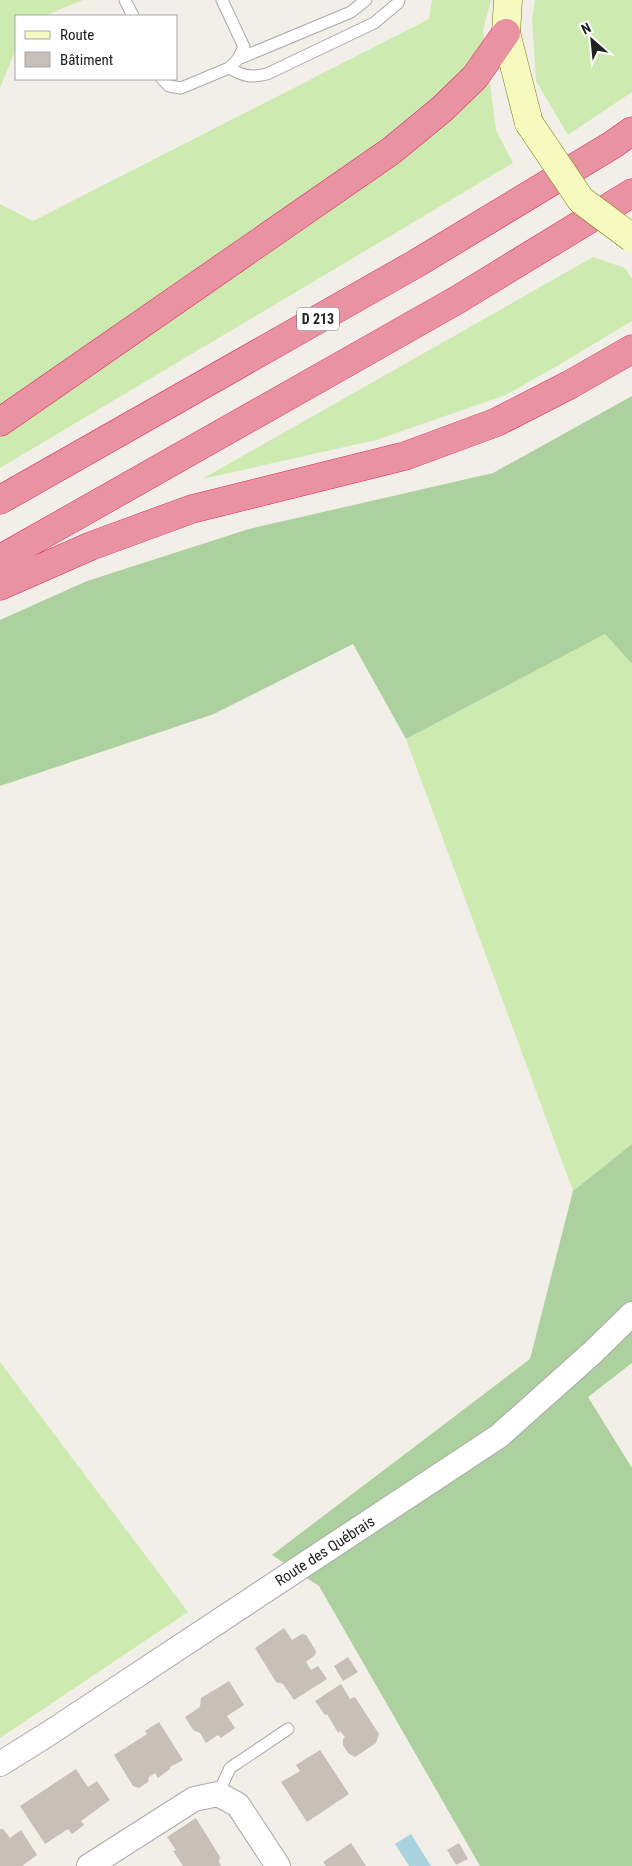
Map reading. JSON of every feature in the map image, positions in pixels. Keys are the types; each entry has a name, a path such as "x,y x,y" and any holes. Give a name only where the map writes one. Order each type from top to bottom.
{"highway":[{"path":"0,422 391,151 442,110 475,77 506,33"},
{"name":"D 213","path":"0,500 417,263 612,145 632,130"},
{"path":"0,559 457,300 632,193"},
{"path":"0,586 91,546 192,509 405,456 497,422 571,384 632,348"}],"main road":[{"path":"508,0 506,33 529,123 581,200 632,238"}],"street":[{"name":"Route des Québrais","path":"0,1764 56,1729 499,1436 592,1354 632,1314"},
{"path":"89,1866 194,1798 218,1794 238,1805 278,1866"}],"lane":[{"path":"125,0 132,15"},
{"path":"163,80 169,86 181,88 229,68 238,59 244,47 222,0"},
{"path":"238,59 351,12 366,0"},
{"path":"229,68 245,76 267,74 374,23 398,3 399,0"},
{"path":"218,1794 230,1768 288,1729"}],"green space":[{"path":"0,0 83,0 46,15 15,15 15,51 0,88"},
{"path":"432,0 491,0 483,30 496,130 513,163 0,468 0,204 33,221 429,19"},
{"path":"535,0 632,0 632,92 568,135 536,81 532,20"},
{"path":"593,257 625,268 632,279 632,321 506,395 376,440 202,479"},
{"path":"632,396 632,664 605,634 406,739 353,644 214,714 0,786 0,620 87,581 249,529 493,473"},
{"path":"605,634 632,664 632,1144 573,1191 406,739"},
{"path":"632,1144 632,1363 588,1397 632,1468 632,1866 480,1866 319,1586 272,1555 530,1359 573,1191"},
{"path":"0,1362 188,1612 0,1738"}],"water":[{"path":"411,1834 431,1866 409,1866 395,1844"}],"building":[{"path":"284,1628 292,1640 302,1634 306,1635 316,1651 315,1655 306,1662 311,1670 318,1666 327,1679 294,1700 283,1684 276,1682 255,1648"},
{"path":"348,1657 358,1672 343,1681 334,1666"},
{"path":"229,1681 244,1705 227,1716 235,1728 221,1738 218,1735 206,1743 200,1733 193,1730 185,1717 200,1707 201,1698"},
{"path":"341,1684 350,1699 355,1697 379,1734 376,1743 355,1757 348,1753 343,1745 345,1737 340,1731 338,1733 327,1714 325,1715 315,1701"},
{"path":"159,1722 183,1760 170,1767 158,1778 155,1773 149,1777 148,1782 139,1788 133,1786 114,1755 147,1734 145,1731"},
{"path":"320,1750 349,1794 307,1822 281,1782 300,1771 296,1765"},
{"path":"76,1769 88,1787 97,1781 110,1800 81,1821 84,1825 72,1834 68,1829 45,1844 20,1806"},
{"path":"196,1818 220,1857 219,1862 221,1866 183,1866 173,1851 176,1850 167,1837"},
{"path":"0,1829 3,1829 10,1838 21,1830 37,1855 22,1866 0,1866"},
{"path":"351,1843 366,1866 326,1866 323,1862"},
{"path":"459,1843 468,1859 456,1865 447,1850"}]}
